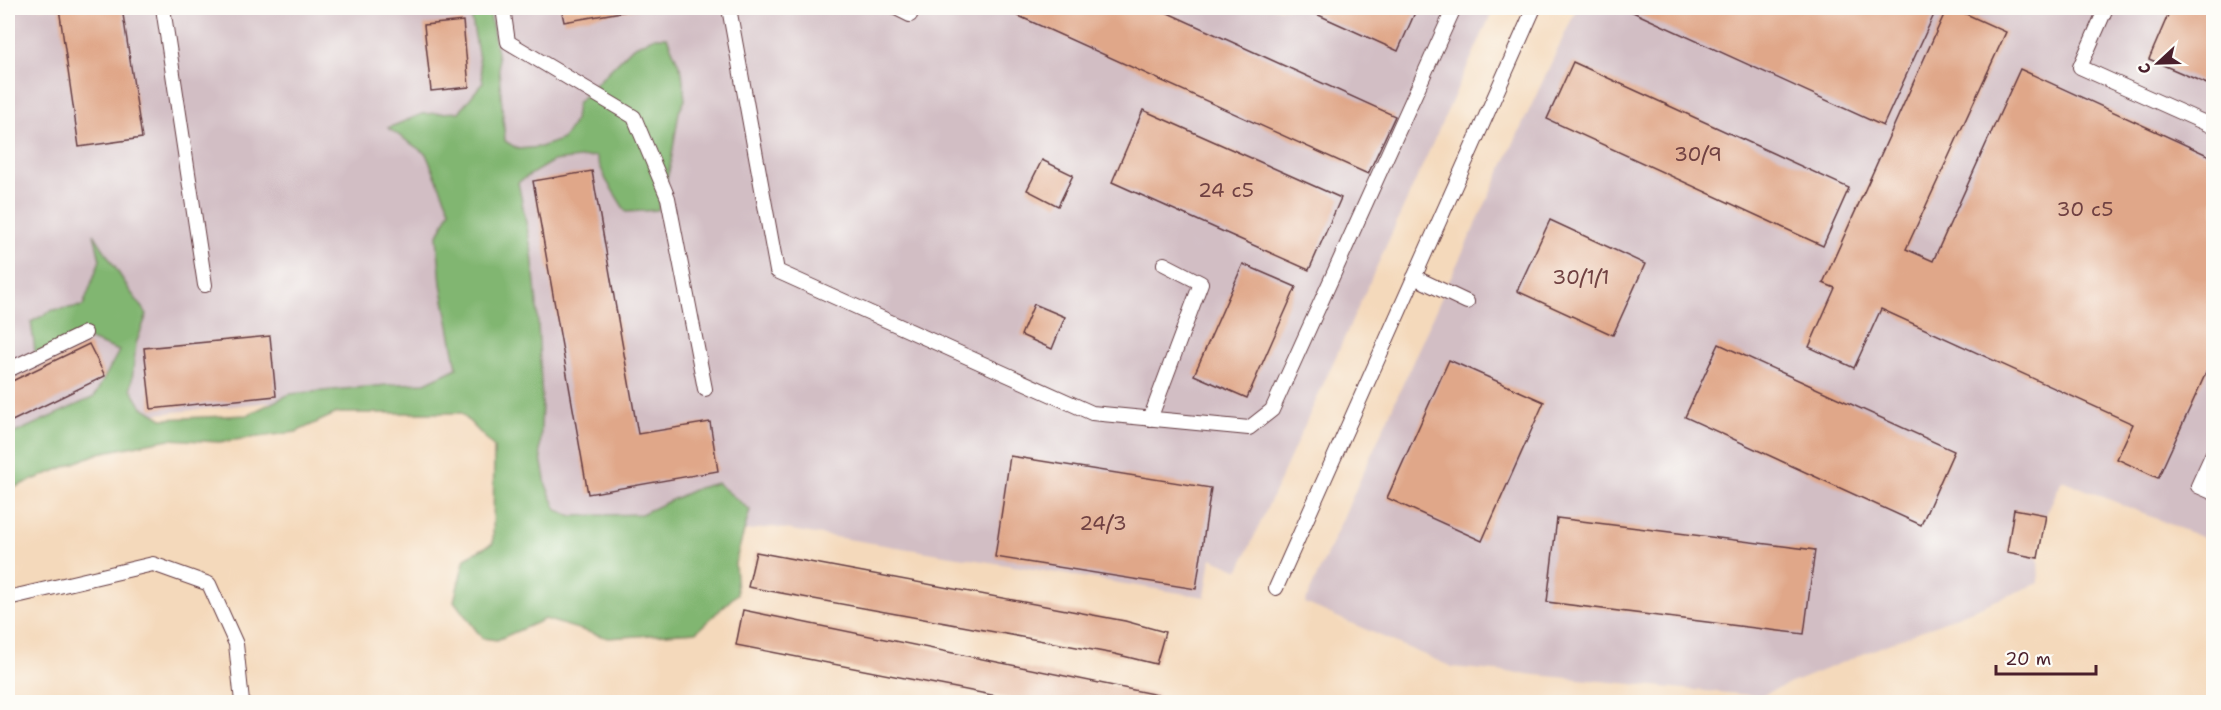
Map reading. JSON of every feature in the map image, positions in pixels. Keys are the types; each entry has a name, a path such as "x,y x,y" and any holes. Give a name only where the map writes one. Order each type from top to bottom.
{"lane":[{"path":"163,8 205,285"},
{"path":"503,8 508,42 634,117 668,198 705,390"},
{"path":"729,8 777,271 1092,413 1249,428 1272,410 1454,8"},
{"path":"896,8 910,15 913,8"},
{"path":"1276,588 1534,8"},
{"path":"2106,8 2080,67 2214,127"},
{"path":"1150,419 1201,283 1164,264"},
{"path":"1414,277 1467,302"},
{"path":"8,370 85,333"},
{"path":"2214,451 2198,486 2214,493"},
{"path":"8,598 153,564 209,584 236,644 242,702"}],"shaded area":[{"path":"8,8 1494,8 1239,570 1211,558 1205,597 773,527 538,559 517,406 349,394 69,423 8,456"},
{"path":"1577,8 2213,8 2213,542 2062,480 2046,515 2038,558 2039,583 1759,696 1452,667 1305,603 1444,292"}],"green space":[{"path":"470,8 489,8 498,59 505,141 518,149 541,147 563,139 575,120 577,103 633,47 655,37 667,37 682,72 685,100 679,112 670,167 658,210 626,212 606,180 596,156 553,161 518,182 532,253 537,305 542,402 540,452 546,485 557,510 572,516 641,514 698,488 717,483 750,510 735,563 737,594 696,632 608,638 545,619 497,640 482,638 454,601 465,558 493,543 494,447 461,413 337,413 296,432 219,442 169,439 99,453 8,490 8,436 94,397 119,351 80,336 36,358 31,322 53,310 83,306 100,260 94,234 147,314 136,344 131,389 141,406 162,419 247,415 290,394 425,383 457,368 441,284 437,237 450,210 426,154 388,128 422,114 459,112 483,82"}],"building":[{"path":"59,8 122,8 142,138 79,147"},
{"path":"561,8 638,8 638,9 564,22"},
{"path":"1001,8 1157,8 1395,116 1368,174"},
{"path":"1303,8 1417,8 1398,51"},
{"path":"1624,8 1937,8 1883,126"},
{"path":"1947,8 1953,8 2006,32 1906,249 1933,261 2020,69 2214,158 2214,355 2158,478 2117,459 2133,424 1881,309 1854,368 1809,347 1835,288 1823,283"},
{"path":"2171,8 2214,8 2214,87 2149,59"},
{"path":"463,21 469,87 431,91 424,25"},
{"path":"1573,62 1849,188 1823,246 1547,119"},
{"path":"1143,110 1341,198 1309,270 1112,182"},
{"path":"1042,160 1073,175 1058,206 1027,190"},
{"path":"592,171 638,434 710,422 718,471 588,494 533,181"},
{"path":"1550,220 1645,264 1613,335 1517,291"},
{"path":"1243,264 1296,287 1247,398 1194,375"},
{"path":"1034,304 1065,317 1052,349 1021,335"},
{"path":"270,336 276,396 151,409 144,348"},
{"path":"89,344 105,376 8,423 8,383"},
{"path":"1719,344 1954,451 1921,525 1685,417"},
{"path":"1449,360 1544,402 1482,541 1387,498"},
{"path":"1010,456 1211,488 1196,589 995,557"},
{"path":"2014,509 2046,515 2038,558 2007,552"},
{"path":"1557,518 1815,550 1804,634 1547,602"},
{"path":"756,552 1125,621 1165,632 1156,664 1115,654 748,587"},
{"path":"743,610 1158,695 1156,702 1027,702 736,645"}]}
